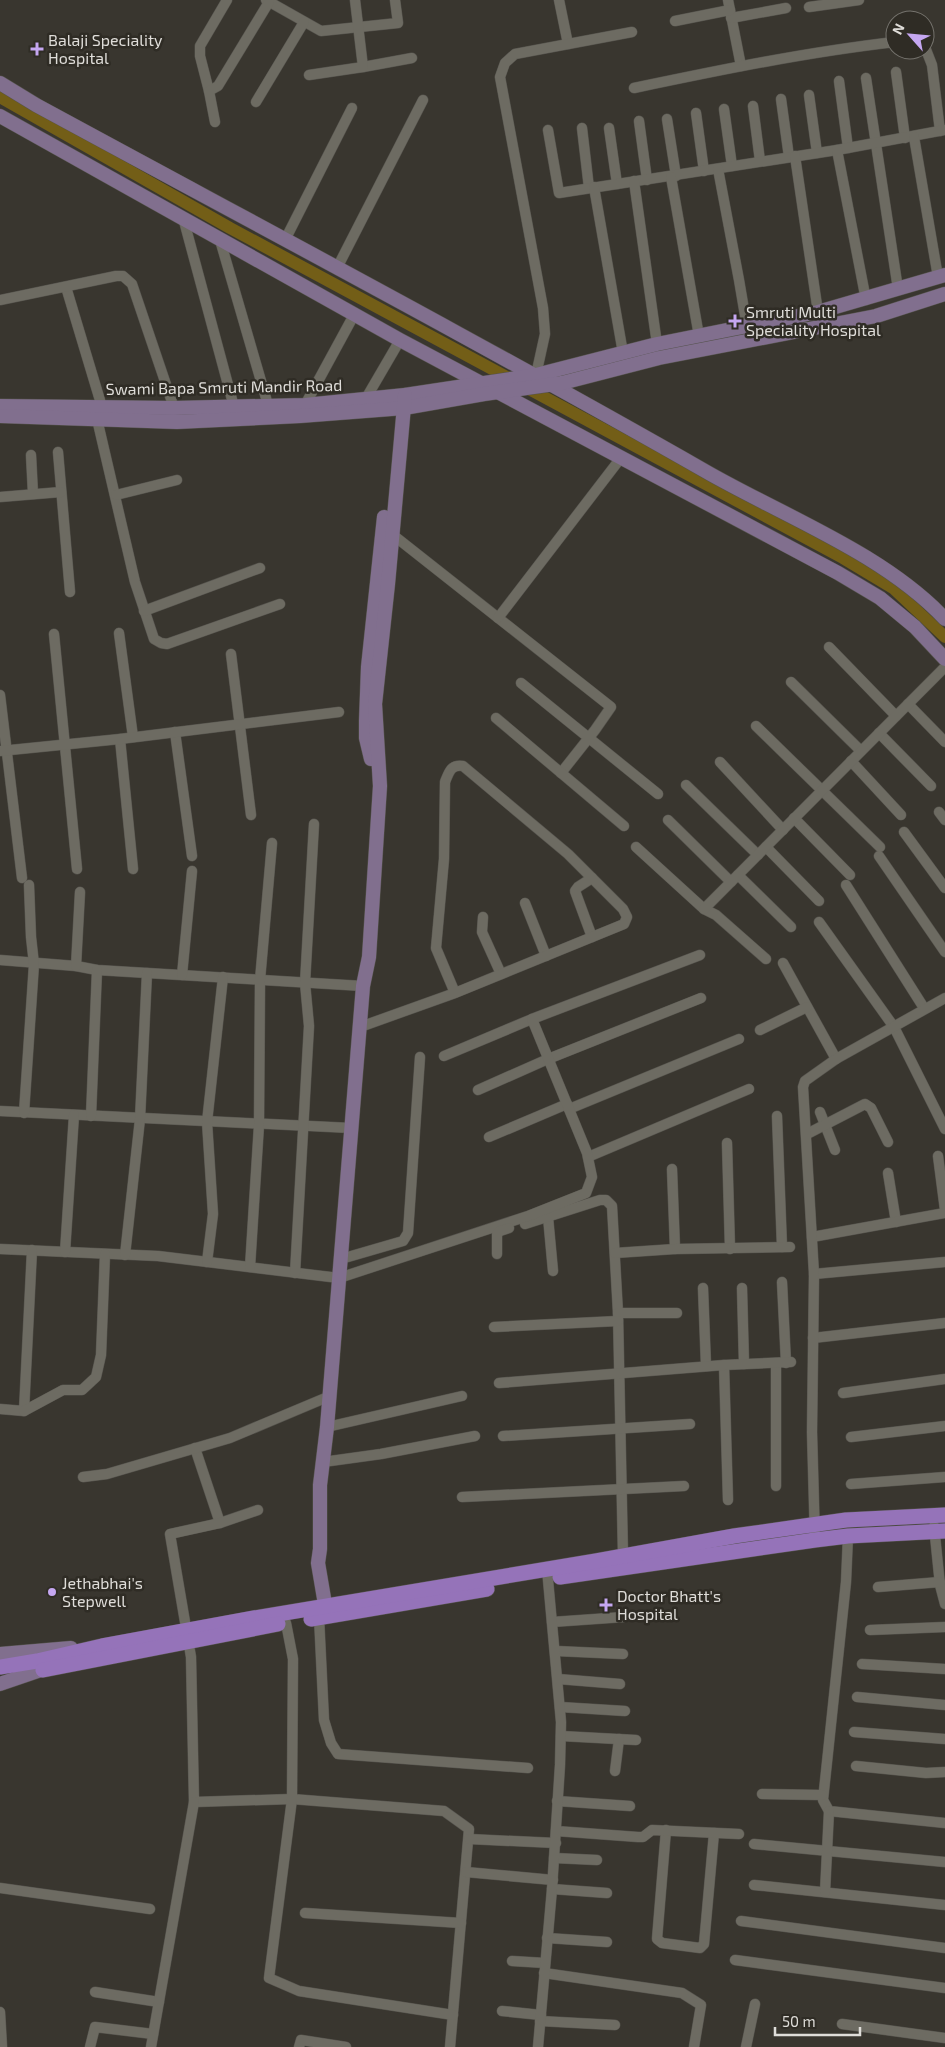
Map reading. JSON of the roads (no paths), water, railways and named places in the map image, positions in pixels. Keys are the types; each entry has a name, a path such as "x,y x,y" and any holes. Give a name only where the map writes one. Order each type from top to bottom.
{"main road":[{"path":"547,1574 623,1556 734,1536 846,1520 940,1515"},
{"path":"0,1675 187,1635 547,1574 848,1536 939,1531"},
{"path":"0,1667 39,1666 102,1646 286,1623 328,1611"}],"street":[{"path":"215,122 200,56 200,46 227,0"},
{"path":"355,0 363,67"},
{"path":"208,92 218,86 267,1 321,31 398,23 395,0"},
{"path":"559,0 568,44"},
{"path":"809,7 859,0"},
{"path":"675,21 730,9 786,8"},
{"path":"730,9 741,66"},
{"path":"256,102 304,22"},
{"path":"536,375 545,334 543,308 500,77 505,63 515,54 632,32"},
{"path":"634,88 741,66 855,46 885,43"},
{"path":"309,75 412,58"},
{"path":"548,130 558,193 910,137 942,131 930,60"},
{"path":"896,72 942,276"},
{"path":"866,78 898,289"},
{"path":"839,82 842,149 866,300"},
{"path":"0,83 36,105 536,375 733,487 851,549 888,571 934,607 945,619"},
{"path":"809,95 817,153"},
{"path":"781,99 818,312"},
{"path":"337,268 423,100"},
{"path":"754,106 760,162"},
{"path":"285,240 352,108"},
{"path":"724,109 732,166"},
{"path":"696,113 704,171"},
{"path":"0,116 354,315 620,459 838,573 880,598 915,627 945,659"},
{"path":"667,119 699,336"},
{"path":"639,121 646,180"},
{"path":"582,128 591,187 623,353"},
{"path":"609,128 617,184"},
{"path":"718,169 747,326"},
{"path":"634,182 657,344"},
{"path":"184,220 234,407"},
{"path":"220,240 268,405"},
{"path":"0,300 116,276 127,278 132,284 174,408"},
{"name":"Swami Bapa Smruti Mandir Road","path":"0,406 100,413 174,408 305,405 365,400 400,402 482,383 536,375 657,344 818,312 866,300 942,276"},
{"path":"66,287 100,413 135,582 154,638 161,643 167,644 280,604"},
{"path":"0,416 100,413 177,422 212,421 498,392 552,384 659,358 876,316 945,294"},
{"path":"305,405 354,315"},
{"path":"365,400 400,340"},
{"path":"400,402 375,704 375,757 380,786 369,958 364,980 330,1396 320,1485 320,1549 318,1563 328,1611 324,1720 331,1743 338,1754 528,1768"},
{"path":"58,452 70,592"},
{"path":"31,455 33,494"},
{"path":"498,618 620,459"},
{"path":"116,495 177,480"},
{"path":"0,497 61,492"},
{"path":"388,531 611,706 590,737 561,772"},
{"path":"144,611 260,568"},
{"path":"119,633 133,737"},
{"path":"54,634 78,869"},
{"path":"829,647 896,716"},
{"path":"231,654 251,815"},
{"path":"704,909 945,667"},
{"path":"791,682 861,751"},
{"path":"521,683 658,794"},
{"path":"0,695 3,750 25,882 34,964 24,1112"},
{"path":"908,704 945,742"},
{"path":"3,750 120,739 339,712"},
{"path":"496,718 624,826"},
{"path":"756,726 822,791 879,852 945,952"},
{"path":"175,732 192,856"},
{"path":"879,733 931,786"},
{"path":"120,739 133,869"},
{"path":"851,761 901,815"},
{"path":"720,762 783,830"},
{"path":"360,1027 455,993 624,924 628,917 623,909 568,854 463,766 457,765 449,770 445,782 444,859 436,948 455,993"},
{"path":"686,785 758,855"},
{"path":"794,818 850,875"},
{"path":"668,820 791,927"},
{"path":"295,1273 309,1026 305,982 314,824"},
{"path":"904,832 945,888"},
{"path":"250,1267 259,1125 260,980 272,843"},
{"path":"636,846 704,909 716,915 766,959"},
{"path":"766,847 819,901"},
{"path":"182,975 192,871"},
{"path":"592,878 575,891 592,937"},
{"path":"846,886 924,1008"},
{"path":"76,966 80,892"},
{"path":"525,904 546,956"},
{"path":"483,917 482,932 501,974"},
{"path":"819,922 894,1027 944,1129"},
{"path":"444,1056 700,955"},
{"path":"0,960 76,966 96,970 260,980 305,982 364,980"},
{"path":"783,963 836,1059"},
{"path":"90,1116 96,970"},
{"path":"125,1255 140,1119 147,973"},
{"path":"207,1262 213,1214 207,1122 223,977"},
{"path":"478,1090 548,1059 701,998"},
{"path":"814,1540 812,1432 814,1274 803,1088 805,1081 836,1059 924,1008 945,998"},
{"path":"760,1030 807,1007"},
{"path":"497,1254 497,1234 504,1227 586,1192 592,1177 588,1157 532,1020"},
{"path":"489,1137 739,1039"},
{"path":"341,1259 403,1240 408,1234 420,1057"},
{"path":"588,1157 749,1089"},
{"path":"807,1134 865,1104 871,1108 888,1142"},
{"path":"0,1111 351,1128"},
{"path":"820,1112 835,1150"},
{"path":"65,1252 74,1115"},
{"path":"615,1253 675,1249 786,1247 777,1116"},
{"path":"727,1143 730,1249"},
{"path":"812,1237 945,1211 938,1156"},
{"path":"672,1169 675,1249"},
{"path":"888,1172 896,1222"},
{"path":"0,1249 158,1256 339,1278 504,1227 548,1217 600,1200 606,1200 612,1206 615,1253 623,1556"},
{"path":"548,1217 553,1271"},
{"path":"24,1411 32,1250"},
{"path":"0,1409 24,1411 63,1390 82,1390 96,1377 101,1354 105,1254"},
{"path":"814,1274 945,1262"},
{"path":"776,1486 785,1363 782,1282"},
{"path":"703,1288 706,1366"},
{"path":"742,1288 744,1364"},
{"path":"494,1327 677,1313"},
{"path":"813,1338 945,1323"},
{"path":"499,1383 706,1366 785,1363"},
{"path":"724,1365 728,1500"},
{"path":"843,1393 945,1379"},
{"path":"83,1477 108,1474 230,1438 330,1396"},
{"path":"327,1427 462,1396"},
{"path":"503,1436 690,1424"},
{"path":"851,1437 945,1426"},
{"path":"323,1462 381,1454 475,1436"},
{"path":"195,1448 220,1523"},
{"path":"851,1484 945,1477"},
{"path":"462,1497 684,1486"},
{"path":"151,2047 194,1802 192,1657 170,1534 220,1523 258,1510"},
{"path":"940,1515 939,1531 945,1604"},
{"path":"826,1892 829,1811 825,1806 822,1795 846,1582 848,1536"},
{"path":"538,2047 556,1843 561,1736 556,1651 547,1574"},
{"path":"878,1587 942,1584"},
{"path":"552,1622 624,1617"},
{"path":"286,1623 293,1659 292,1799 269,1978 299,1991 453,2015"},
{"path":"870,1630 945,1627"},
{"path":"0,1654 102,1646"},
{"path":"556,1651 623,1654"},
{"path":"862,1664 945,1669"},
{"path":"0,1684 39,1666"},
{"path":"558,1679 620,1684"},
{"path":"857,1697 945,1705"},
{"path":"560,1707 624,1711"},
{"path":"854,1732 945,1739"},
{"path":"561,1736 636,1740"},
{"path":"615,1770 619,1739"},
{"path":"856,1766 926,1773 945,1772"},
{"path":"762,1794 822,1795"},
{"path":"194,1802 292,1799 444,1811 469,1829 450,2047"},
{"path":"557,1800 630,1806"},
{"path":"829,1811 945,1822"},
{"path":"556,1831 638,1837 642,1837 652,1830 739,1834"},
{"path":"666,1830 657,1939 662,1943 700,1948 704,1944 714,1832"},
{"path":"469,1839 556,1843"},
{"path":"754,1844 945,1862"},
{"path":"554,1858 597,1860"},
{"path":"466,1872 607,1893"},
{"path":"754,1885 945,1906"},
{"path":"0,1888 150,1909"},
{"path":"305,1913 461,1923"},
{"path":"741,1920 945,1948"},
{"path":"548,1938 607,1942"},
{"path":"735,1960 945,1988"},
{"path":"512,1961 682,1993 701,2005 694,2047"},
{"path":"95,1992 159,2002"},
{"path":"746,2047 755,2004"},
{"path":"502,2011 540,2018 615,2025"},
{"path":"0,2012 2,2047"},
{"path":"842,2024 945,2038"},
{"path":"90,2047 94,2027 153,2034"},
{"path":"299,2047 301,2040 343,2047"}],"waterway":[{"path":"0,97 230,228 843,558 893,588 945,637"}],"place":[{"name":"Balaji Speciality Hospital","path":"37,49"},
{"name":"Smruti Multi Speciality Hospital","path":"735,321"},
{"name":"Jethabhai's Stepwell","path":"52,1592"},
{"name":"Doctor Bhatt's Hospital","path":"606,1605"}]}
